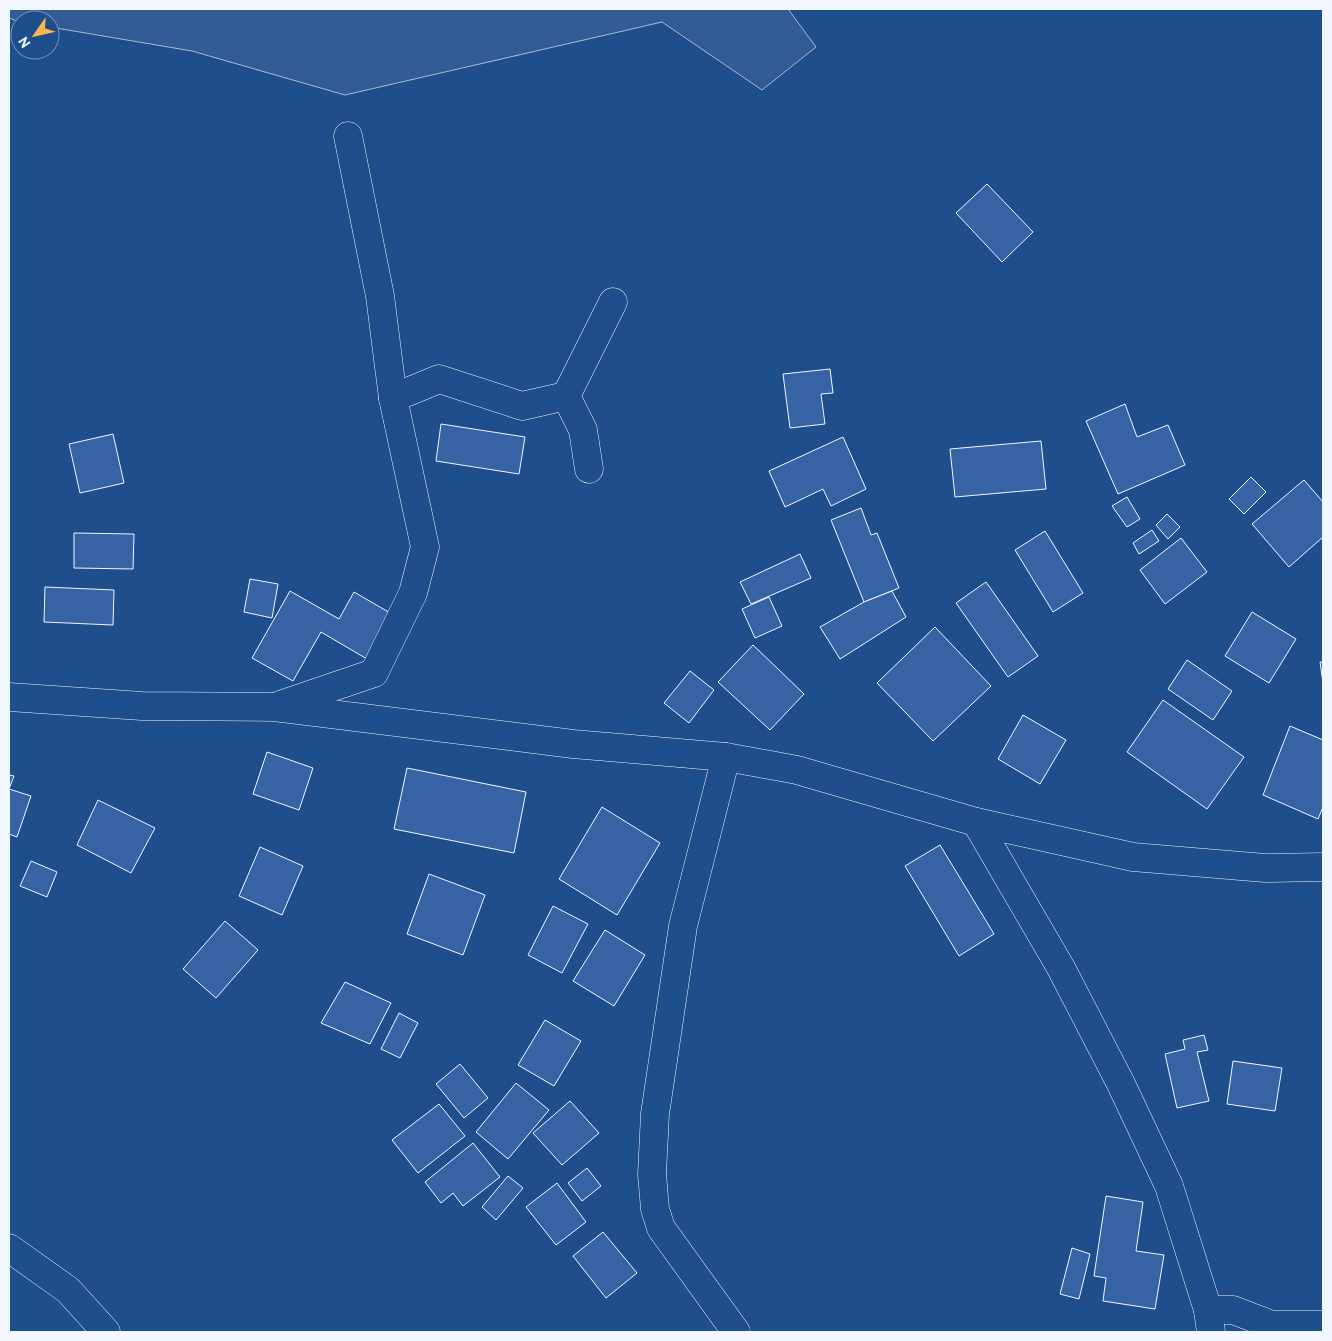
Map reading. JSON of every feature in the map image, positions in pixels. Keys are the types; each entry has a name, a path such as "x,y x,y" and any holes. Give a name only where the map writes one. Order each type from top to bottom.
{"street":[{"path":"274,708 374,673 413,593 425,548 393,398 380,296 348,136"},
{"path":"566,396 613,302"},
{"path":"393,398 439,379 522,406 566,396"},
{"path":"566,396 583,430 590,470"},
{"path":"9,697 142,706 274,708 573,744 726,757 797,770 976,822 1133,858 1265,868 1323,867"},
{"path":"726,757 683,926 655,1114 652,1174 654,1209 661,1228 736,1332"},
{"path":"976,822 1061,968 1121,1084 1165,1177 1210,1321 1233,1310 1272,1326 1323,1325"},
{"path":"9,1248 68,1290 106,1332"}],"shaded area":[{"path":"9,9 788,9 816,47 762,90 662,22 345,95 192,51 60,29 60,10 10,10 9,18"}],"building":[{"path":"987,184 1033,232 1002,262 956,213"},
{"path":"830,369 833,393 821,394 825,424 790,428 783,374"},
{"path":"1125,404 1137,437 1168,425 1185,465 1118,494 1086,421"},
{"path":"441,424 525,437 519,474 436,461"},
{"path":"113,434 124,483 80,493 69,444"},
{"path":"843,437 866,489 831,506 823,489 785,507 769,471"},
{"path":"1041,441 1046,489 955,497 950,449"},
{"path":"1251,477 1266,492 1244,514 1229,499"},
{"path":"1304,480 1323,502 1323,537 1289,567 1252,524"},
{"path":"1127,497 1140,519 1127,527 1112,506"},
{"path":"861,508 871,535 877,533 899,588 864,602 831,520"},
{"path":"1167,514 1180,527 1168,539 1156,525"},
{"path":"1152,530 1159,541 1139,554 1133,543"},
{"path":"1045,531 1083,593 1053,612 1015,550"},
{"path":"74,533 134,534 133,569 74,568"},
{"path":"1181,538 1207,572 1165,604 1140,570"},
{"path":"800,554 811,578 751,604 740,582"},
{"path":"250,579 278,584 272,618 244,612"},
{"path":"986,582 1038,656 1008,677 956,603"},
{"path":"45,587 114,590 113,625 44,622"},
{"path":"290,591 339,619 354,592 392,614 367,659 321,632 293,681 252,658"},
{"path":"892,591 906,617 840,659 820,627 864,602"},
{"path":"769,597 782,626 755,638 742,609"},
{"path":"1252,612 1296,639 1269,683 1225,656"},
{"path":"935,627 991,686 933,741 877,683"},
{"path":"753,645 804,694 770,730 718,682"},
{"path":"1187,660 1232,691 1213,720 1168,689"},
{"path":"1320,662 1323,662 1323,683"},
{"path":"690,671 714,690 689,723 664,703"},
{"path":"1163,700 1244,757 1207,809 1127,752"},
{"path":"1023,715 1066,740 1040,784 998,759"},
{"path":"1290,726 1323,740 1323,807 1318,819 1263,795"},
{"path":"267,752 313,768 299,810 253,794"},
{"path":"407,768 526,792 514,853 394,829"},
{"path":"9,775 14,776 9,789"},
{"path":"9,789 31,796 17,837 9,834"},
{"path":"98,800 155,828 131,873 77,845"},
{"path":"602,807 660,843 617,915 559,879"},
{"path":"940,845 994,934 959,956 905,866"},
{"path":"260,847 303,866 282,915 239,896"},
{"path":"31,861 57,872 47,897 20,886"},
{"path":"429,874 485,895 463,955 407,934"},
{"path":"553,906 588,924 562,973 528,955"},
{"path":"225,921 258,950 216,998 183,969"},
{"path":"605,930 645,955 614,1006 573,981"},
{"path":"345,982 391,1003 370,1044 321,1023"},
{"path":"399,1013 418,1023 400,1058 381,1049"},
{"path":"545,1020 581,1041 554,1086 518,1065"},
{"path":"1204,1035 1208,1050 1197,1052 1209,1101 1177,1108 1165,1054 1185,1049 1183,1040"},
{"path":"1233,1061 1282,1068 1275,1111 1227,1104"},
{"path":"460,1064 488,1098 464,1118 436,1084"},
{"path":"516,1083 549,1110 508,1159 476,1132"},
{"path":"570,1101 599,1133 562,1165 533,1133"},
{"path":"439,1104 465,1136 418,1173 392,1140"},
{"path":"473,1143 500,1177 463,1206 453,1193 441,1203 425,1182"},
{"path":"587,1168 601,1186 582,1201 568,1183"},
{"path":"508,1176 523,1188 496,1220 482,1207"},
{"path":"557,1183 586,1222 556,1245 526,1207"},
{"path":"1106,1196 1143,1202 1136,1251 1164,1255 1155,1309 1103,1301 1106,1278 1094,1276"},
{"path":"603,1232 637,1273 606,1298 573,1256"},
{"path":"1072,1248 1090,1254 1079,1299 1060,1294"}]}
